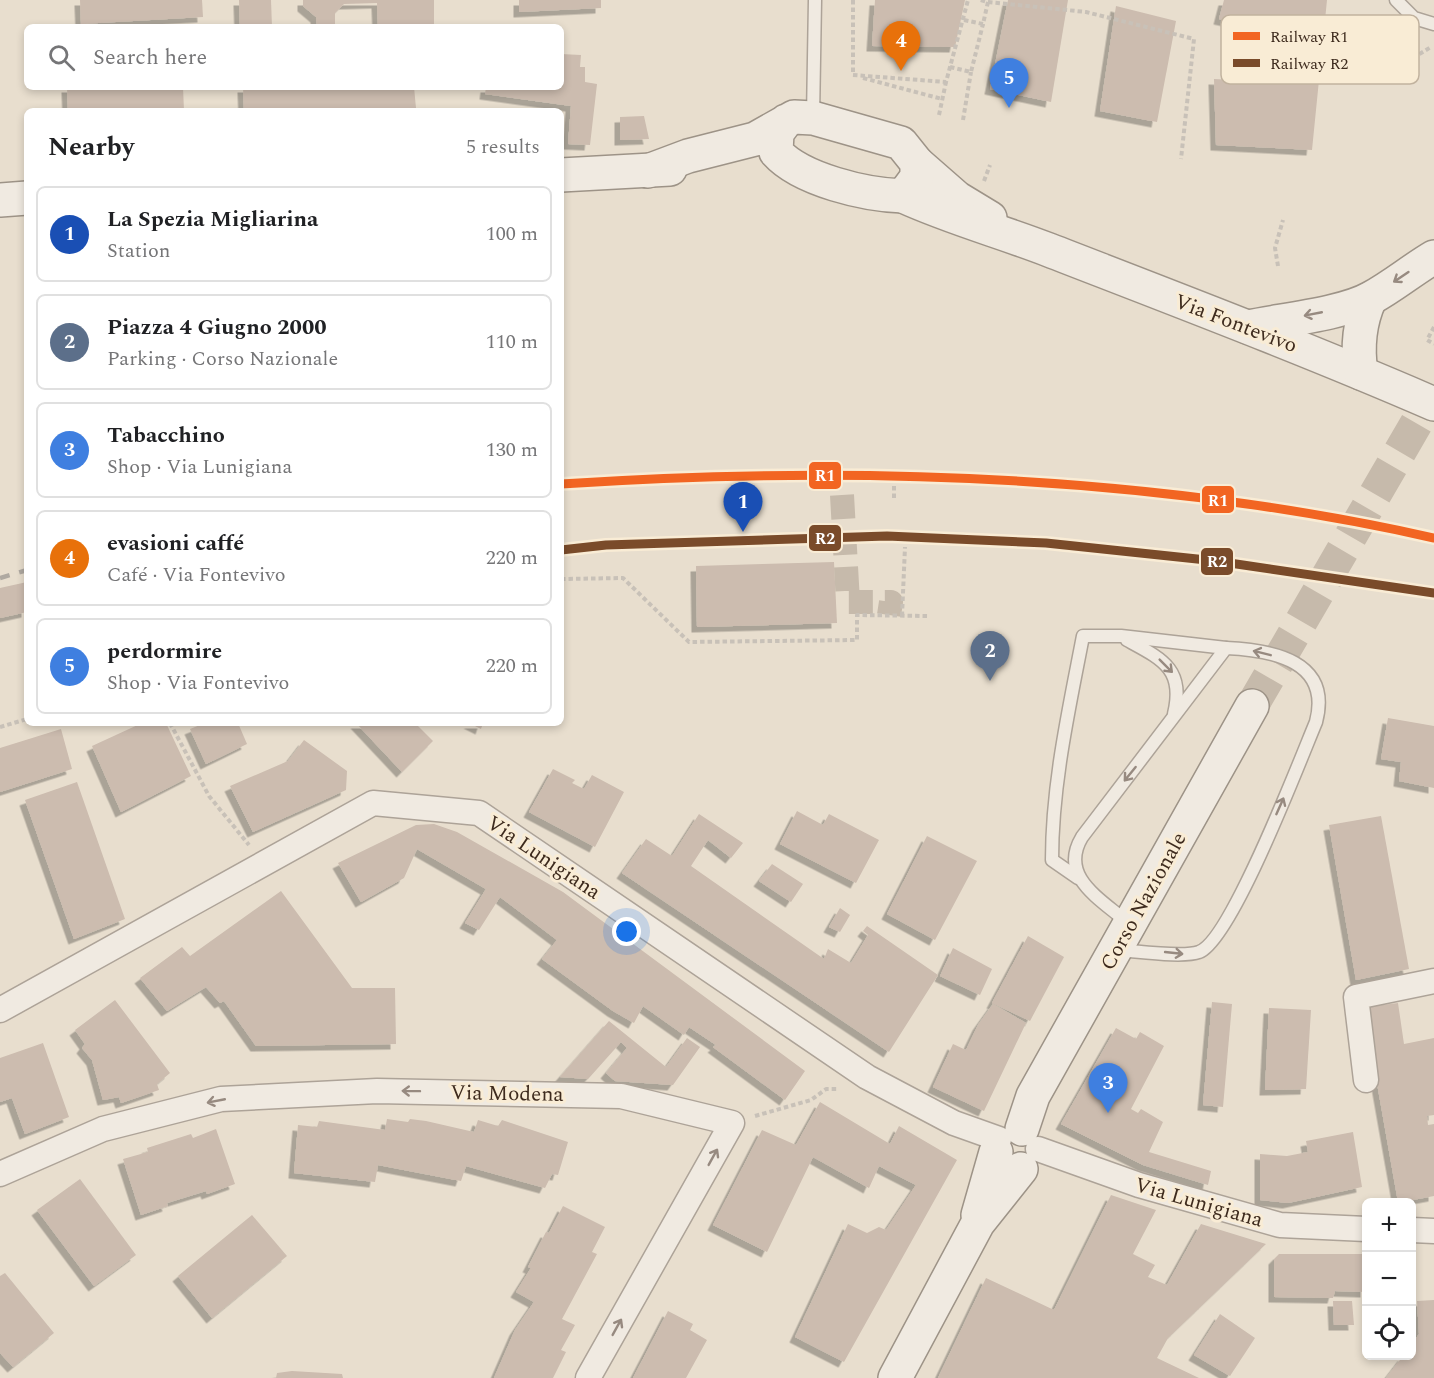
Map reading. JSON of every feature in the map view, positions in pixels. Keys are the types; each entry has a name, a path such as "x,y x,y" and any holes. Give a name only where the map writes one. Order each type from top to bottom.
{"street":[{"path":"784,161 776,152 777,133 799,120"},
{"name":"Via Fontevivo","path":"648,171 688,156 755,139 799,120 901,143 917,163 957,198 1037,246"},
{"name":"Via Fontevivo","path":"564,175 784,161 798,170 877,195 903,196 944,214 1037,246 1248,327 1434,404"},
{"path":"903,196 917,177 917,163"},
{"path":"0,200 24,198"},
{"path":"1248,327 1316,315 1370,299 1403,275 1434,257"},
{"path":"1370,299 1360,328 1359,357 1369,376 1434,394"},
{"name":"Corso Nazionale","path":"1015,1148 1033,1096 1252,706"},
{"name":"Via Lunigiana","path":"0,1010 373,803 479,813 867,1077 954,1123 1015,1148 1280,1226 1362,1229"},
{"path":"1366,1080 1356,997 1434,981"},
{"name":"Via Modena","path":"0,1174 103,1129 221,1099 377,1090 621,1096 732,1124"},
{"path":"588,1378 732,1124"},
{"path":"895,1378 978,1223 1015,1148"},
{"path":"1416,1230 1434,1231"}],"lane":[{"path":"799,120 815,0"},
{"path":"1396,0 1411,15"},
{"path":"1419,20 1434,24"},
{"path":"1083,636 1121,636 1243,649 1300,663 1317,684 1319,709 1316,722 1256,863 1211,945 1199,952 1184,954 1123,938 1078,878 1052,860 1059,766 1083,636"},
{"path":"1121,636 1164,662 1171,670 1176,678 1178,695 1174,716"},
{"path":"1078,878 1074,856 1077,846 1226,648"}],"path":[{"path":"853,0 853,75"},
{"path":"939,115 968,0"},
{"path":"980,0 1086,12 1194,39 1181,159"},
{"path":"1037,6 1038,0"},
{"path":"963,120 971,72 988,2"},
{"path":"964,20 983,24"},
{"path":"1419,54 1431,47"},
{"path":"950,67 971,72"},
{"path":"853,75 946,82"},
{"path":"853,75 942,99"},
{"path":"1278,266 1275,248 1283,220"},
{"path":"1434,327 1427,340 1434,344"},
{"path":"894,483 894,498"},
{"path":"902,616 905,547"},
{"path":"564,579 623,578 689,642 857,640 857,615 927,616"},
{"path":"0,727 24,720"},
{"path":"172,726 209,796 264,863"},
{"path":"732,1124 811,1100 826,1089 856,1090 867,1077"}],"building":[{"path":"80,0 202,0 203,17 81,24"},
{"path":"239,0 271,0 272,24 240,24"},
{"path":"303,0 434,0 434,24 378,24 377,3 344,4 335,13 335,24 317,24 316,17 303,6"},
{"path":"519,0 601,0 601,8 519,12"},
{"path":"875,0 965,0 955,47 872,46"},
{"path":"1008,0 1068,0 1051,102 990,89"},
{"path":"1224,0 1327,0 1326,15 1221,15 1221,19 1219,19"},
{"path":"1116,6 1176,21 1157,122 1100,111"},
{"path":"564,54 581,55 580,67 585,67 585,82 597,84 590,145 568,144 571,106 485,94 486,90 564,90"},
{"path":"1214,79 1221,79 1221,84 1319,84 1312,150 1216,145"},
{"path":"67,90 183,90 184,108 68,108"},
{"path":"243,90 414,90 416,108 244,108"},
{"path":"644,116 649,139 620,140 620,117"},
{"path":"834,562 837,623 697,627 696,566"},
{"path":"24,583 24,613 0,618 0,588"},
{"path":"1388,718 1434,726 1434,788 1399,781 1401,762 1381,759"},
{"path":"135,726 167,726 191,776 121,812 92,746"},
{"path":"198,726 239,726 247,744 206,764 190,729"},
{"path":"359,726 418,726 433,741 402,772"},
{"path":"61,729 72,769 0,792 0,748"},
{"path":"304,740 347,771 346,790 253,832 230,786 288,761"},
{"path":"553,769 575,780 572,783 584,789 592,775 624,792 595,847 529,812"},
{"path":"77,782 125,919 74,939 25,800"},
{"path":"797,811 823,825 829,814 879,840 856,883 780,844"},
{"path":"699,814 743,843 731,858 708,840 691,866 824,959 828,949 851,963 868,935 863,931 867,926 938,975 889,1052 622,873 646,839 672,856"},
{"path":"1381,816 1409,969 1356,980 1329,825"},
{"path":"434,824 457,832 563,892 805,1071 785,1100 713,1047 716,1045 689,1027 684,1035 643,1006 634,1023 613,1011 542,959 557,940 500,897 479,930 465,923 486,889 417,849 404,878 361,902 338,863 416,825"},
{"path":"927,836 977,861 935,940 887,914"},
{"path":"772,864 803,884 791,902 759,881"},
{"path":"281,891 352,988 395,988 396,1044 256,1046 224,1001 220,1003 206,987 167,1011 140,978 182,947 190,956"},
{"path":"840,908 850,915 840,932 829,927"},
{"path":"1028,936 1064,957 1030,1021 992,1003"},
{"path":"953,948 992,969 980,995 940,976"},
{"path":"115,1000 170,1073 157,1084 159,1090 121,1103 119,1097 103,1100 92,1060 82,1048 85,1044 75,1030"},
{"path":"1212,1002 1232,1004 1223,1107 1203,1105"},
{"path":"1398,1003 1404,1044 1434,1038 1434,1115 1427,1116 1428,1125 1434,1124 1434,1196 1416,1199 1397,1198 1369,1038 1366,1007"},
{"path":"993,1004 1026,1023 984,1111 933,1087 953,1044 966,1050 978,1025"},
{"path":"1269,1008 1311,1010 1306,1089 1265,1090"},
{"path":"609,1021 666,1067 687,1038 700,1047 673,1085 615,1081 606,1073 627,1048 621,1042 588,1079 560,1077"},
{"path":"1116,1028 1136,1039 1140,1032 1164,1046 1131,1109 1138,1113 1141,1109 1163,1122 1149,1152 1211,1171 1208,1185 1143,1165 1061,1124"},
{"path":"43,1043 69,1117 25,1134 12,1098 0,1102 0,1058"},
{"path":"820,1102 890,1144 899,1126 957,1160 844,1362 795,1337 848,1224 867,1233 879,1227 886,1230 916,1185 879,1166 869,1188 813,1157 767,1252 713,1225 762,1130 796,1145"},
{"path":"387,1119 408,1122 410,1119 426,1121 474,1132 478,1120 498,1126 502,1120 568,1142 558,1175 552,1174 545,1188 466,1166 461,1181 378,1165 375,1182 294,1173 298,1125 317,1127 319,1121 385,1130"},
{"path":"216,1129 235,1184 207,1194 206,1191 167,1203 168,1206 141,1215 123,1159 148,1152 147,1148 191,1134 193,1138"},
{"path":"1353,1132 1362,1187 1288,1203 1260,1200 1260,1154 1287,1156 1308,1152 1306,1141"},
{"path":"80,1179 136,1255 94,1286 37,1210"},
{"path":"1111,1195 1156,1210 1133,1254 1155,1265 1148,1277 1167,1285 1201,1224 1266,1244 1168,1338 1157,1358 1199,1378 938,1378 986,1278 1054,1310"},
{"path":"563,1206 605,1227 592,1252 597,1254 562,1319 575,1325 561,1350 566,1352 553,1378 494,1378 515,1330 534,1302 516,1292 531,1268 528,1267 546,1232 549,1233"},
{"path":"252,1215 287,1256 212,1318 178,1276"},
{"path":"1279,1254 1362,1254 1362,1292 1335,1291 1333,1298 1274,1297 1274,1259"},
{"path":"5,1273 54,1333 13,1367 0,1353 0,1276"},
{"path":"1434,1300 1434,1378 1386,1378 1400,1360 1416,1360 1416,1338 1419,1334 1417,1301"},
{"path":"1333,1301 1352,1301 1354,1325 1334,1325"},
{"path":"668,1311 693,1324 690,1330 707,1340 686,1378 633,1378"},
{"path":"1220,1314 1255,1338 1230,1376 1194,1355"},
{"path":"292,1371 342,1374 343,1378 276,1378 277,1373"}],"tunnel":[{"path":"1252,706 1434,393"},
{"path":"842,495 848,602 891,602 889,615"}],"railway":[{"path":"564,484 780,475 999,480 1109,488 1218,500 1327,517 1434,538"},
{"path":"0,578 24,571"}],"rail line":[{"name":"R1","path":"564,484 780,475 999,480 1109,488 1218,500 1327,517 1434,538"},
{"name":"R2","path":"564,550 606,545 887,536 1046,543 1216,561 1434,593"}],"place":[{"name":"evasioni caffé","path":"901,71"},
{"name":"perdormire","path":"1009,108"},
{"name":"La Spezia Migliarina","path":"743,532"},
{"name":"Piazza 4 Giugno 2000","path":"990,681"},
{"name":"Tabacchino","path":"1108,1113"}]}
